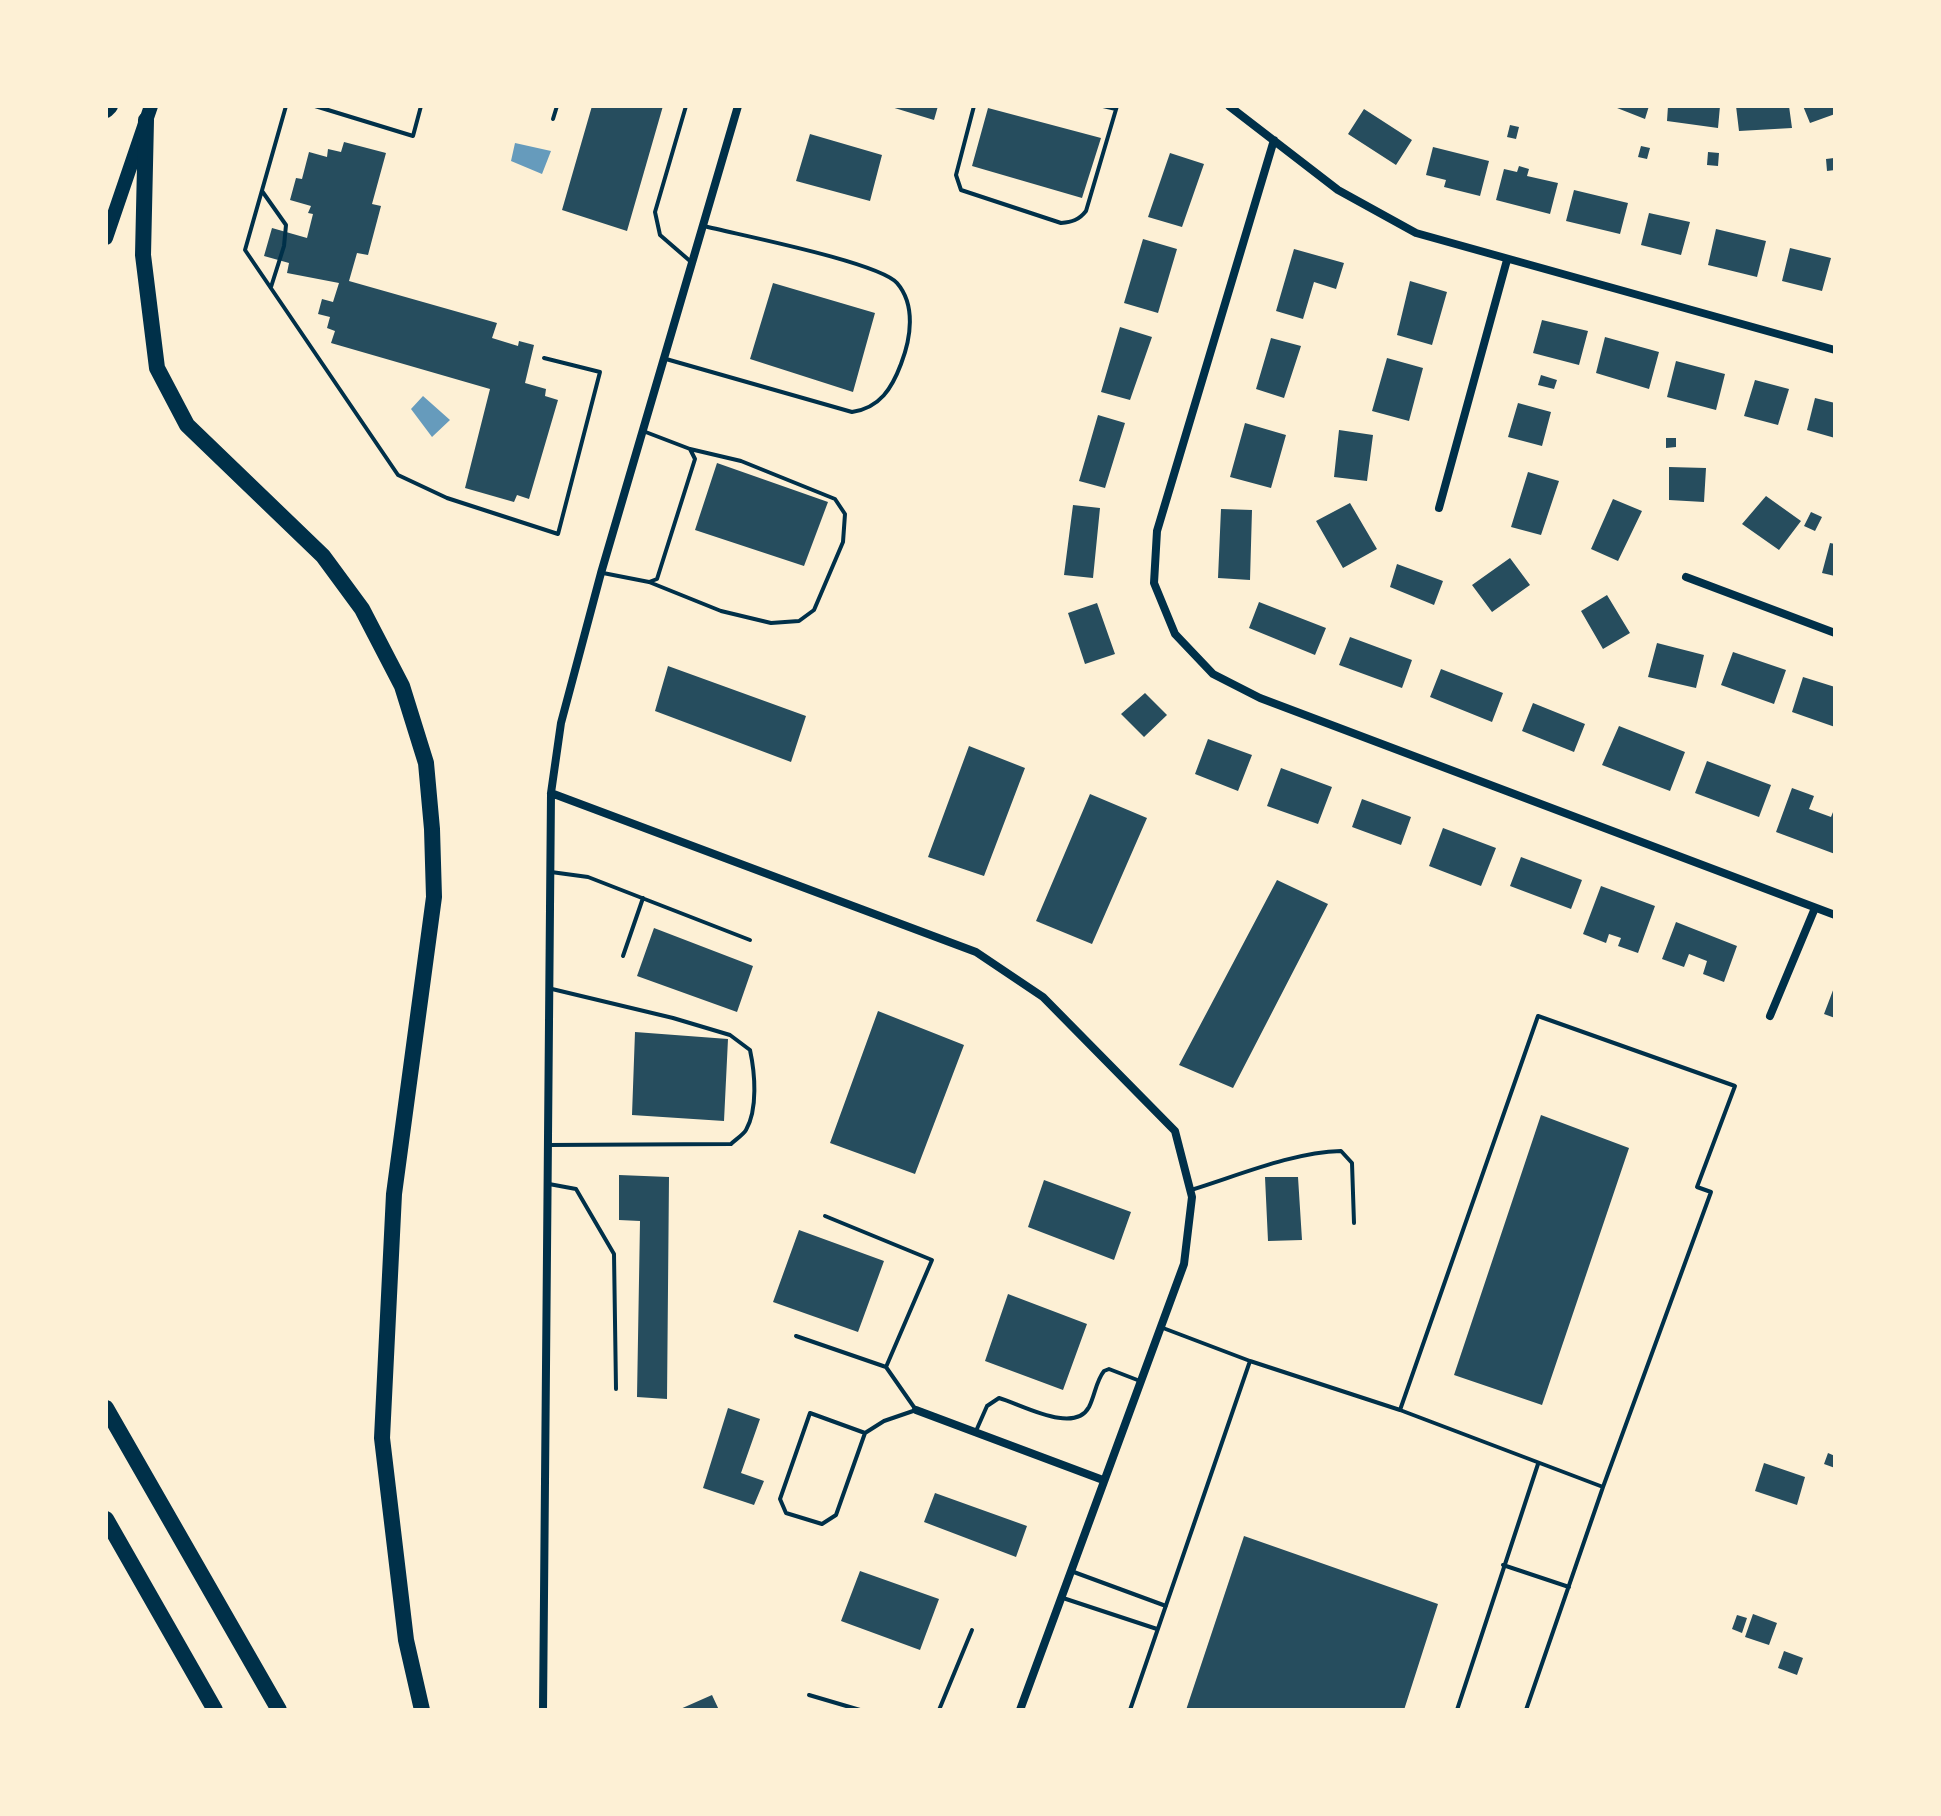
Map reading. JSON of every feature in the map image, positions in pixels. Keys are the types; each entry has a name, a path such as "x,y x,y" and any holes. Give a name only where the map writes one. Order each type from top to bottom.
{"highway":[{"path":"106,238 149,113"},
{"path":"149,113 143,255 157,368 187,425 323,556 362,609 402,686 426,763 434,897 394,1194 382,1438 406,1640 422,1710"},
{"path":"106,1408 279,1710"},
{"path":"106,1519 215,1710"}],"street":[{"path":"543,1710 551,793 561,723 601,573 738,106"},
{"path":"1229,106 1338,190 1416,233 1835,350"},
{"path":"1274,140 1157,531 1154,583 1175,634 1213,674 1260,698 1835,915"},
{"path":"1439,508 1507,260"},
{"path":"1686,577 1835,633"},
{"path":"551,793 976,952 1043,997 1175,1131 1192,1197 1184,1264 1020,1710"},
{"path":"1770,1016 1815,908"},
{"path":"916,1410 1103,1480"}],"lane":[{"path":"286,106 245,250 398,475 447,498 558,534 600,372 544,358"},
{"path":"315,106 413,136 421,106"},
{"path":"553,119 557,106"},
{"path":"686,106 655,212 660,235 692,263"},
{"path":"974,106 956,175 961,190 1061,223 1071,222 1086,211 1116,108 1103,106"},
{"path":"261,191 286,225 284,246 271,287"},
{"path":"664,358 852,412 863,411 883,399 895,381 905,352 910,317 906,295 894,280 869,266 703,226"},
{"path":"601,573 649,582 721,611 771,623 799,621 814,610 843,542 845,514 835,499 741,461 690,449 643,431"},
{"path":"649,582 657,579 695,459 690,449"},
{"path":"551,872 588,877 750,940"},
{"path":"623,956 643,898"},
{"path":"548,1145 731,1144 746,1131 752,1107 754,1070 750,1050 730,1035 549,988"},
{"path":"1400,1410 1538,1016 1735,1086 1697,1187 1711,1192 1603,1487 1526,1710"},
{"path":"1191,1190 1323,1151 1341,1151 1352,1163 1354,1223"},
{"path":"547,1183 576,1189 614,1254 616,1389"},
{"path":"825,1216 932,1260 886,1367"},
{"path":"1160,1327 1250,1361 1400,1410 1603,1487"},
{"path":"796,1336 886,1367 916,1410 884,1421 865,1433 836,1515 822,1524 786,1513 780,1499 810,1413 865,1433"},
{"path":"1130,1710 1250,1361"},
{"path":"976,1432 987,1406 999,1398 1048,1416 1077,1417 1088,1410 1104,1371 1109,1369 1140,1381"},
{"path":"1457,1710 1538,1464"},
{"path":"1503,1565 1569,1587"},
{"path":"1071,1571 1166,1606"},
{"path":"1061,1598 1158,1630"},
{"path":"939,1710 972,1630"},
{"path":"809,1695 860,1710"}],"water":[{"path":"515,143 551,151 542,174 511,161"},
{"path":"423,396 450,420 432,437 411,409"}],"building":[{"path":"592,106 663,106 627,231 562,210"},
{"path":"888,106 938,106 934,120"},
{"path":"1612,106 1649,106 1645,119"},
{"path":"1668,106 1720,106 1718,128 1667,121"},
{"path":"1736,106 1789,106 1792,128 1739,131"},
{"path":"1803,106 1835,106 1835,114 1810,123"},
{"path":"988,108 1101,138 1082,198 972,166"},
{"path":"1364,109 1412,140 1396,165 1348,134"},
{"path":"1510,125 1519,127 1516,139 1507,137"},
{"path":"810,134 882,155 870,201 796,181"},
{"path":"344,142 386,153 372,204 381,206 368,255 357,253 349,281 497,323 492,338 518,346 519,341 534,345 525,383 546,389 545,396 558,400 529,499 517,495 514,502 465,488 490,389 331,343 335,331 327,328 330,317 318,314 322,299 333,302 339,283 287,273 289,263 264,256 272,228 307,238 313,214 308,213 311,206 290,200 296,178 302,179 309,152 327,157 328,149 341,152"},
{"path":"1641,146 1650,148 1647,159 1638,157"},
{"path":"1433,147 1489,161 1480,196 1444,187 1446,180 1426,175"},
{"path":"1708,152 1719,153 1718,166 1707,165"},
{"path":"1170,153 1204,164 1182,227 1148,217"},
{"path":"1834,158 1835,170 1827,171 1826,159"},
{"path":"1519,166 1529,169 1527,176 1558,183 1550,214 1496,200 1504,169 1517,172"},
{"path":"1574,190 1628,203 1620,234 1566,221"},
{"path":"1649,213 1690,222 1681,255 1641,245"},
{"path":"1716,229 1766,241 1757,277 1708,265"},
{"path":"1143,239 1177,249 1158,313 1124,303"},
{"path":"1790,248 1831,258 1822,291 1782,281"},
{"path":"1294,249 1344,263 1336,289 1314,282 1303,319 1276,311"},
{"path":"1410,281 1447,292 1432,345 1397,335"},
{"path":"773,283 875,313 853,392 750,359"},
{"path":"1542,320 1588,331 1579,365 1533,353"},
{"path":"1120,327 1152,337 1130,400 1101,392"},
{"path":"1605,337 1659,352 1649,389 1596,373"},
{"path":"1271,338 1301,346 1284,398 1256,389"},
{"path":"1387,358 1423,368 1409,421 1372,411"},
{"path":"1676,361 1725,374 1716,410 1667,397"},
{"path":"1541,375 1557,380 1554,389 1538,385"},
{"path":"1755,380 1789,389 1778,425 1744,416"},
{"path":"1815,398 1835,403 1835,438 1807,430"},
{"path":"1518,403 1551,412 1542,446 1508,437"},
{"path":"1098,415 1125,423 1105,488 1079,481"},
{"path":"1245,423 1286,435 1271,488 1230,477"},
{"path":"1339,430 1373,435 1367,481 1334,477"},
{"path":"1666,438 1676,438 1676,447 1666,448"},
{"path":"717,463 828,502 804,566 695,530"},
{"path":"1669,467 1706,468 1704,502 1669,500"},
{"path":"1528,472 1559,481 1541,535 1511,527"},
{"path":"1766,496 1801,521 1779,550 1742,524"},
{"path":"1613,499 1642,511 1618,561 1591,549"},
{"path":"1350,503 1377,549 1343,568 1316,521"},
{"path":"1073,505 1100,508 1093,578 1064,575"},
{"path":"1221,509 1252,510 1250,580 1218,578"},
{"path":"1811,512 1822,517 1815,531 1804,526"},
{"path":"1830,543 1835,544 1835,576 1822,573"},
{"path":"1510,558 1530,585 1492,612 1472,585"},
{"path":"1397,564 1443,581 1434,605 1390,587"},
{"path":"1607,595 1630,633 1603,649 1581,611"},
{"path":"1259,602 1326,628 1315,655 1249,628"},
{"path":"1097,603 1115,654 1085,664 1068,613"},
{"path":"1350,637 1412,660 1402,688 1339,665"},
{"path":"1657,643 1704,655 1696,688 1648,677"},
{"path":"1733,652 1786,670 1774,704 1721,685"},
{"path":"668,666 806,716 791,762 655,711"},
{"path":"1441,669 1503,693 1492,722 1430,697"},
{"path":"1803,677 1835,687 1835,727 1792,712"},
{"path":"1145,693 1167,715 1144,737 1121,714"},
{"path":"1533,703 1585,724 1574,752 1522,731"},
{"path":"1619,726 1685,752 1670,791 1602,765"},
{"path":"1208,739 1252,755 1238,791 1195,774"},
{"path":"969,746 1025,768 984,876 928,857"},
{"path":"1707,761 1771,785 1759,817 1695,793"},
{"path":"1281,768 1332,787 1318,824 1267,806"},
{"path":"1792,788 1814,796 1809,809 1831,817 1835,807 1835,854 1776,832"},
{"path":"1090,794 1147,818 1092,944 1036,921"},
{"path":"1362,799 1411,817 1401,845 1352,827"},
{"path":"1443,828 1496,848 1481,886 1429,866"},
{"path":"1521,857 1582,880 1571,909 1510,886"},
{"path":"1277,880 1328,904 1233,1088 1179,1065"},
{"path":"1601,886 1655,906 1638,953 1618,946 1621,938 1609,934 1606,943 1583,934"},
{"path":"1676,922 1737,946 1724,982 1703,974 1707,961 1689,954 1684,967 1662,959"},
{"path":"654,928 753,966 737,1012 637,976"},
{"path":"1835,985 1835,1018 1824,1014"},
{"path":"878,1011 964,1045 915,1174 830,1143"},
{"path":"635,1032 728,1039 724,1121 632,1115"},
{"path":"1541,1115 1629,1148 1542,1405 1454,1375"},
{"path":"619,1175 669,1177 667,1399 637,1397 640,1221 619,1220"},
{"path":"1265,1177 1298,1177 1302,1240 1268,1241"},
{"path":"1044,1180 1131,1212 1114,1260 1028,1227"},
{"path":"799,1230 884,1261 858,1332 773,1302"},
{"path":"1008,1294 1087,1324 1063,1390 985,1361"},
{"path":"728,1408 760,1419 741,1473 764,1481 754,1505 703,1488"},
{"path":"1828,1453 1835,1456 1835,1468 1824,1464"},
{"path":"1764,1463 1805,1477 1797,1505 1755,1491"},
{"path":"935,1493 1027,1526 1016,1557 924,1522"},
{"path":"1244,1536 1438,1604 1404,1710 1186,1710"},
{"path":"860,1571 939,1599 920,1650 841,1621"},
{"path":"1753,1614 1777,1623 1769,1645 1745,1637"},
{"path":"1737,1615 1747,1618 1742,1633 1732,1629"},
{"path":"1784,1651 1803,1658 1797,1675 1778,1668"},
{"path":"712,1695 719,1710 678,1710"}]}
